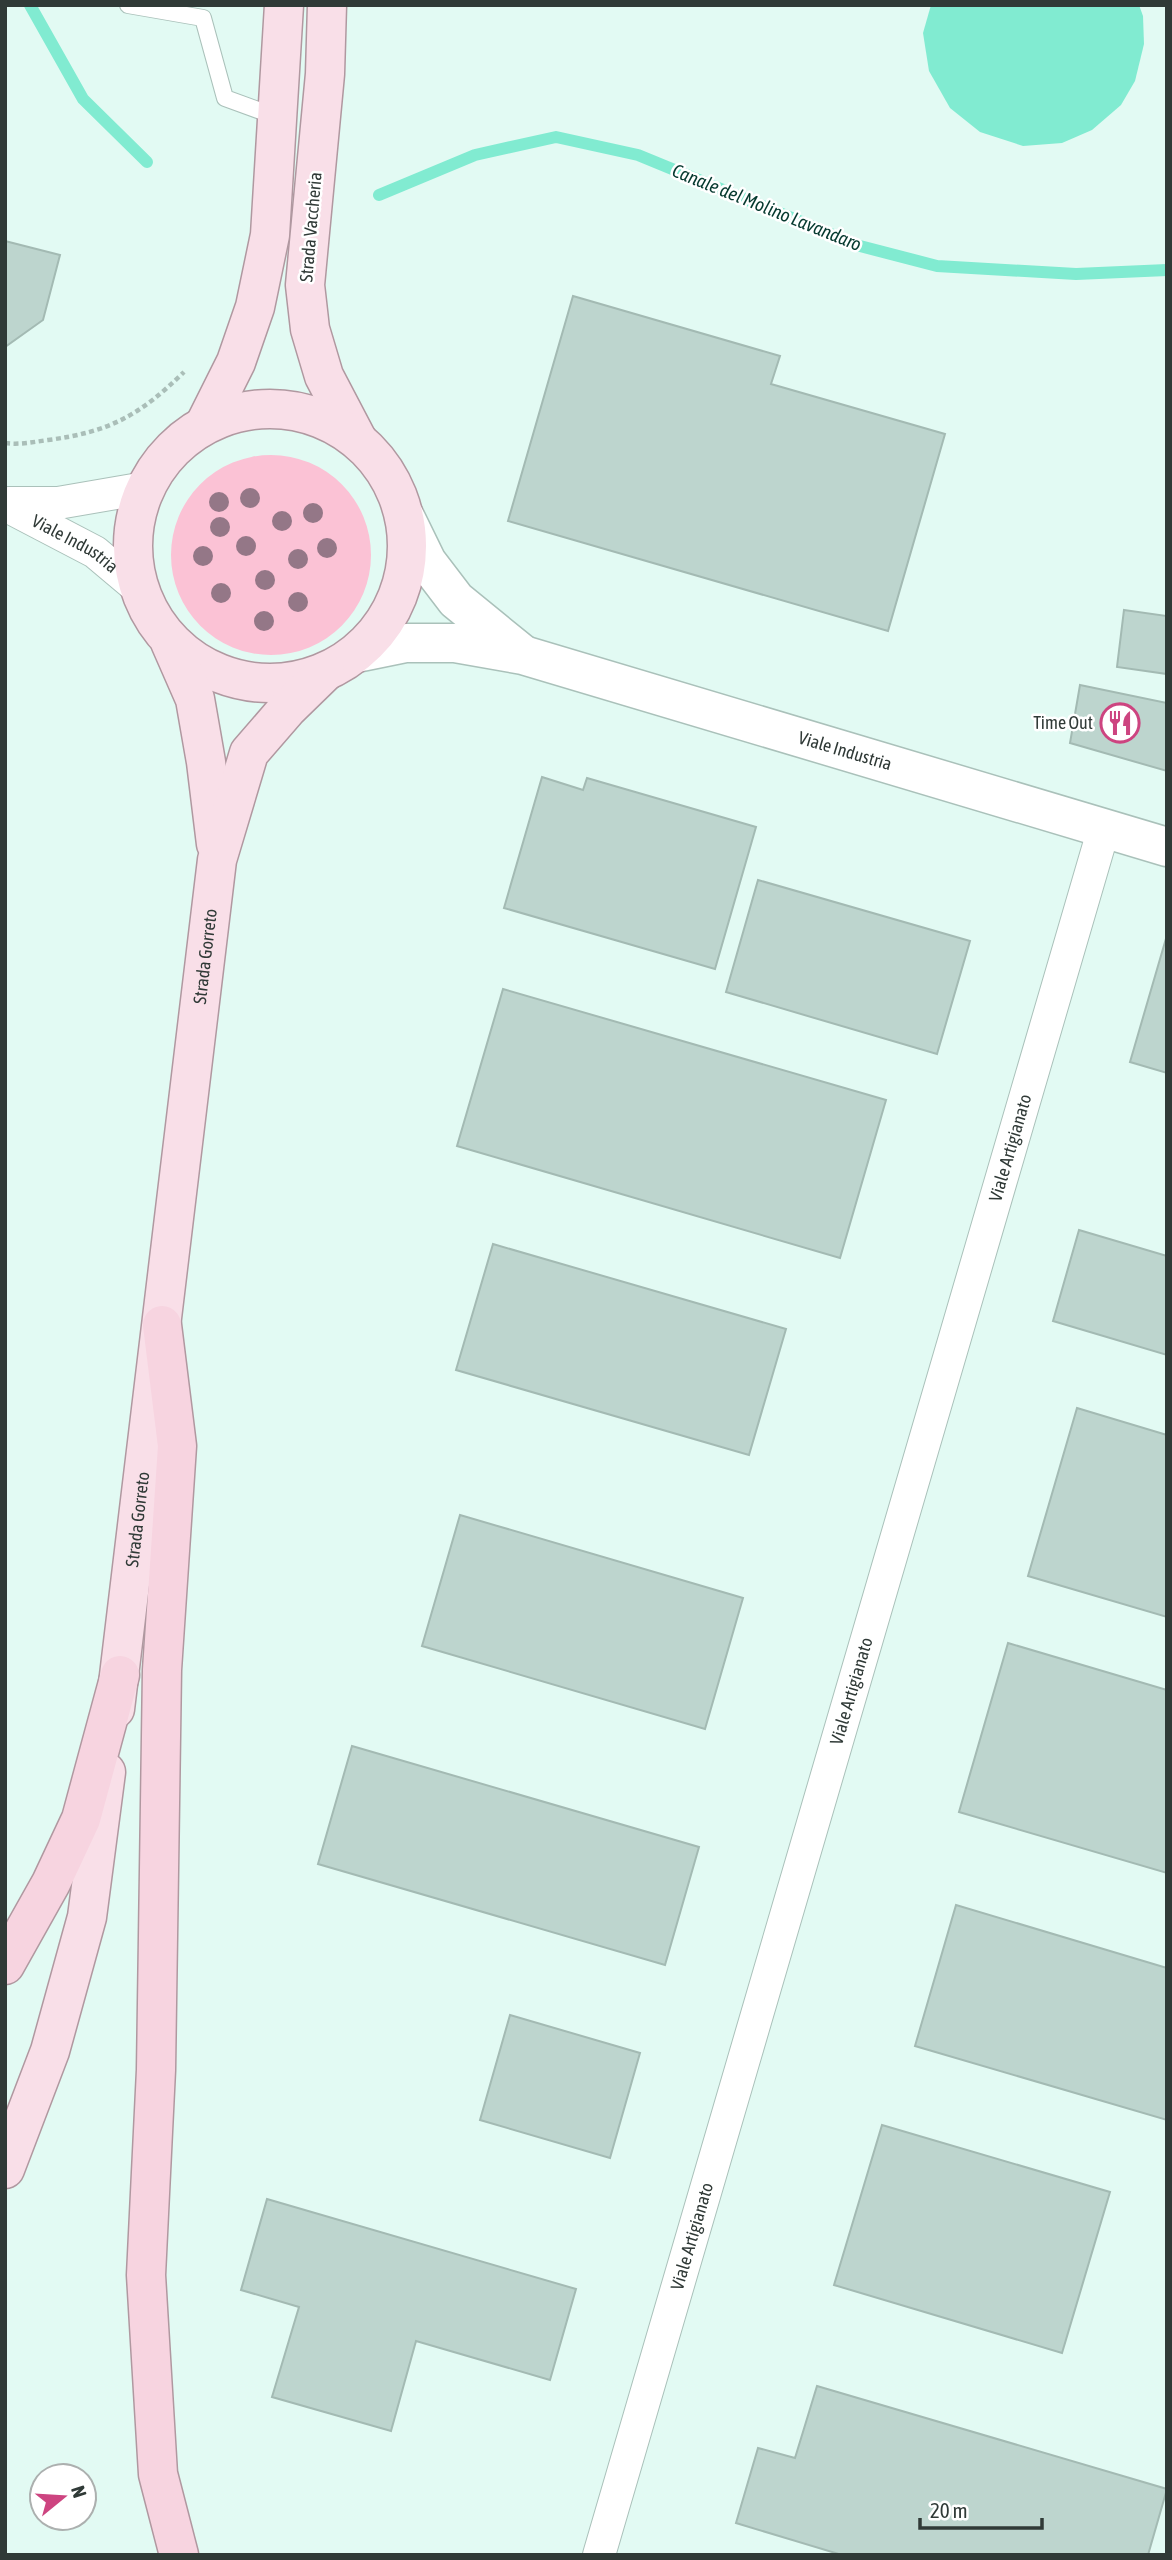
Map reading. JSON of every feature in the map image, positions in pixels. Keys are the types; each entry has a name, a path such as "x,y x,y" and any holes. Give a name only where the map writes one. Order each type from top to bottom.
{"highway":[{"path":"162,1325 177,1446 162,1670 156,2070 146,2276 158,2474 179,2555"},
{"path":"5,1965 51,1883 81,1819 120,1675"}],"main road":[{"path":"205,424 236,362 255,307 270,234 284,5"},
{"name":"Strada Vaccheria","path":"327,5 325,74 305,285 310,329 324,376 357,439"},
{"path":"341,663 284,683 241,680 202,665 168,638 151,615 139,589 133,555 134,532 145,488 170,451 205,424 243,410 284,408 323,418 357,439"},
{"name":"Strada Gorreto","path":"5,2169 50,2051 87,1917 120,1675 217,860 250,753 286,709 383,625 400,591 408,553 404,515 387,473 357,439"},
{"name":"Strada Gorreto","path":"168,638 195,699 206,762 217,860"}],"street":[{"name":"Viale Industria","path":"5,504 58,503 145,488"},
{"name":"Viale Industria","path":"5,504 95,552 139,589"},
{"name":"Viale Industria","path":"404,515 427,562 456,600 523,655"},
{"name":"Viale Industria","path":"341,663 406,643 455,643 523,655 1167,846"},
{"name":"Viale Artigianato","path":"599,2555 1104,828"}],"lane":[{"path":"128,5 203,18"},
{"path":"203,18 214,5"},
{"path":"203,18 225,98 277,117"}],"path":[{"path":"5,443 17,445 66,438 112,426 157,399 190,366"}],"shaded area":[{"path":"931,5 1139,5 1143,16 1144,44 1135,81 1121,105 1092,130 1062,143 1023,146 980,132 950,108 929,71 923,33"},
{"path":"271,455 309,462 342,484 364,517 371,555 364,593 342,626 309,648 271,655 233,648 200,626 178,593 171,555 178,517 200,484 233,462"}],"building":[{"path":"5,241 60,255 43,320 5,347"},
{"path":"573,296 780,356 771,384 945,434 888,631 508,521"},
{"path":"1124,610 1167,616 1167,674 1117,667"},
{"name":"Time Out","path":"1080,685 1167,703 1167,771 1070,743"},
{"path":"542,777 583,790 587,778 756,827 715,969 504,908"},
{"path":"758,880 970,941 937,1054 726,992"},
{"path":"1167,935 1167,1073 1130,1062"},
{"path":"503,989 886,1100 840,1258 457,1146"},
{"path":"1079,1230 1167,1256 1167,1355 1053,1321"},
{"path":"493,1244 786,1329 749,1455 456,1370"},
{"path":"1077,1408 1167,1435 1167,1617 1028,1576"},
{"path":"460,1515 743,1598 705,1729 422,1646"},
{"path":"1008,1643 1167,1690 1167,1873 959,1812"},
{"path":"352,1746 699,1847 665,1965 318,1864"},
{"path":"956,1905 1167,1968 1167,2120 915,2046"},
{"path":"510,2015 640,2053 610,2158 480,2120"},
{"path":"882,2125 1110,2192 1062,2353 834,2285"},
{"path":"267,2199 576,2289 550,2380 416,2341 391,2431 272,2397 299,2307 241,2290"},
{"path":"817,2386 1167,2489 1148,2555 842,2555 736,2523 758,2448 795,2458"}],"waterway":[{"name":"Canale del Molino Lavandaro","path":"30,5 83,99 147,162"},
{"name":"Canale del Molino Lavandaro","path":"379,195 475,155 556,137 638,155 860,246 937,266 1076,274 1167,270"}],"place":[{"name":"Time Out","path":"1120,723"}]}
